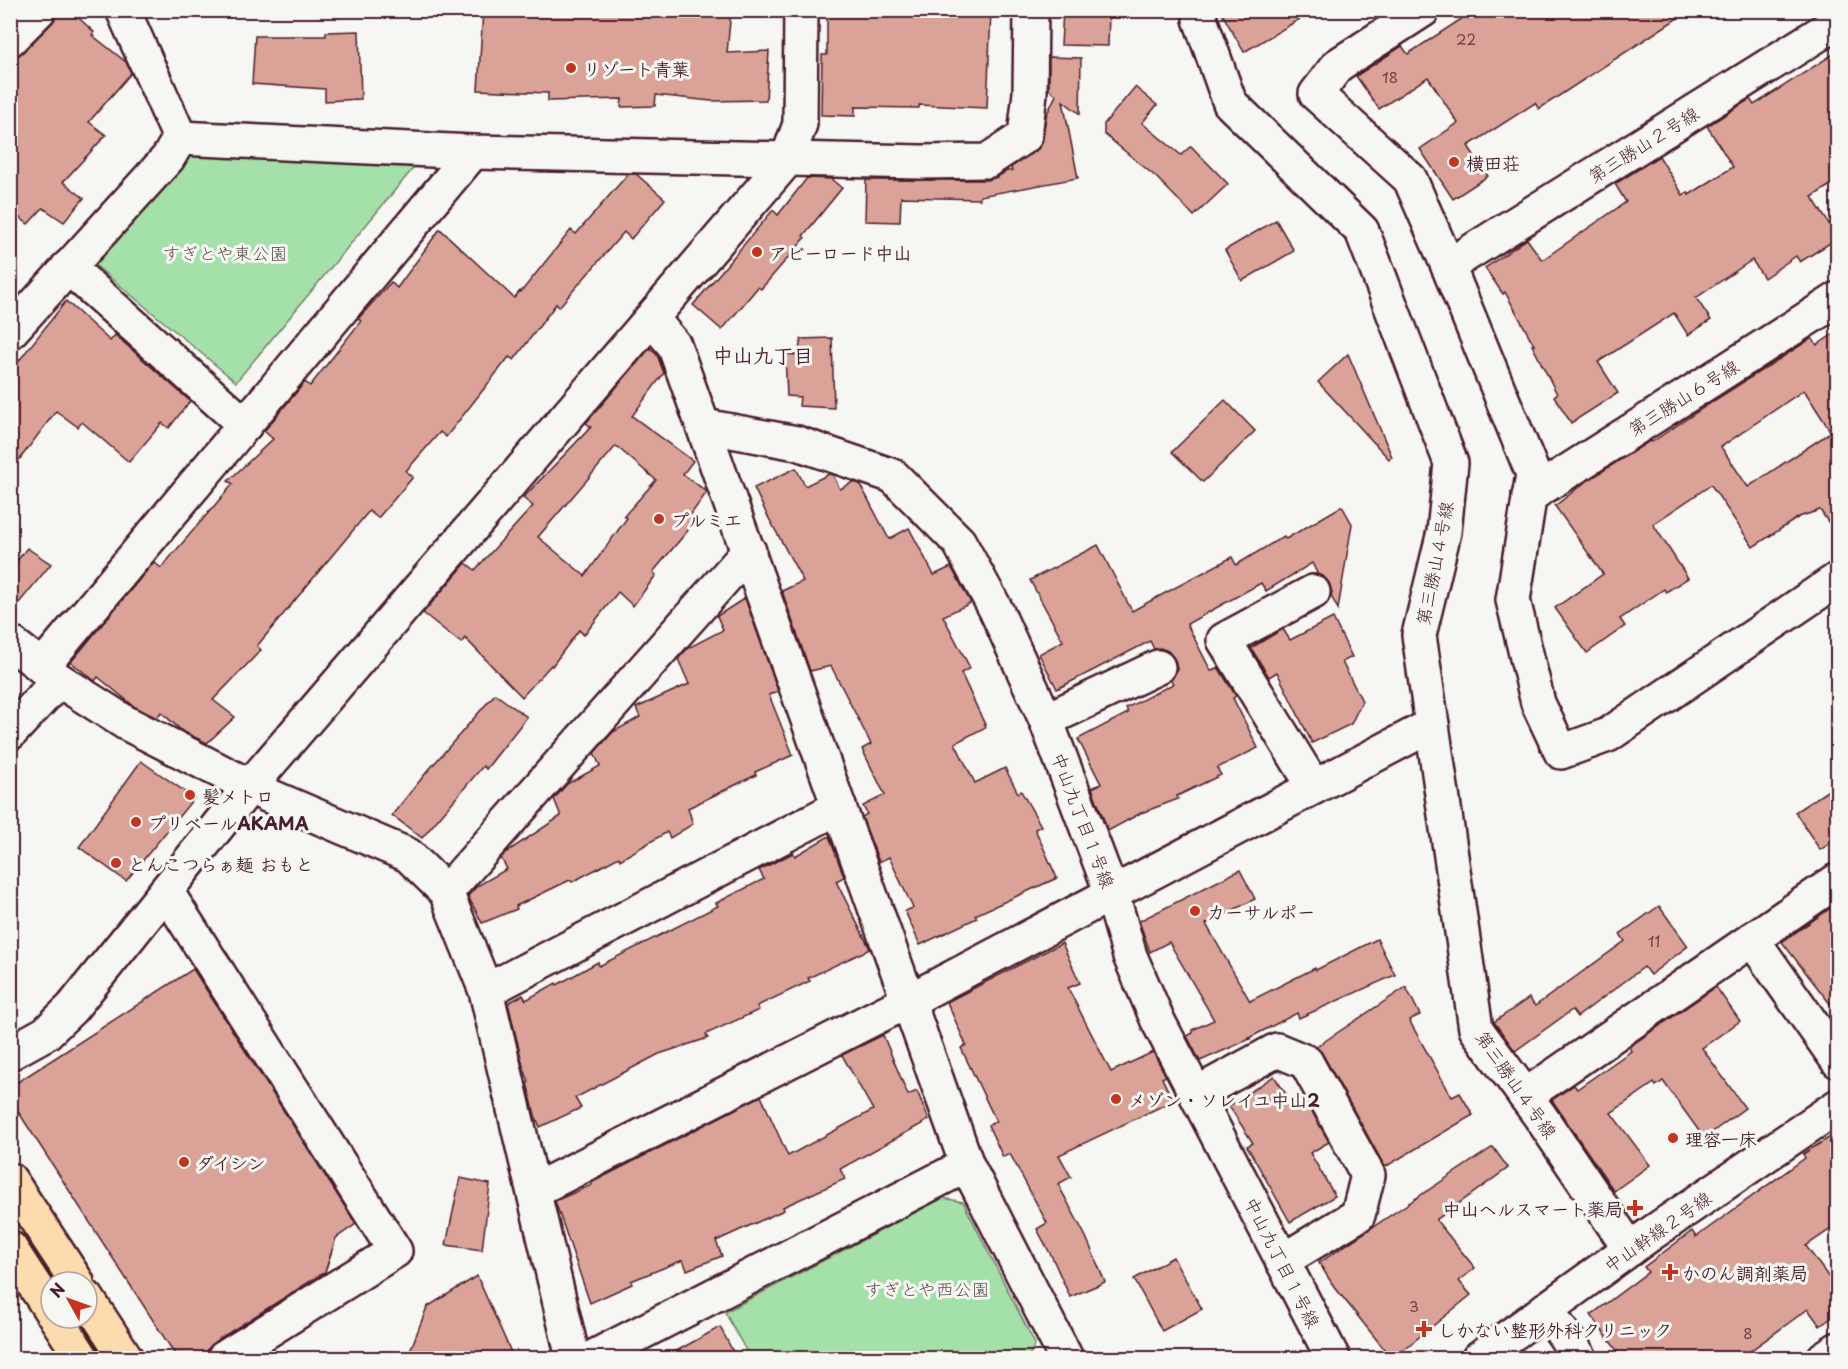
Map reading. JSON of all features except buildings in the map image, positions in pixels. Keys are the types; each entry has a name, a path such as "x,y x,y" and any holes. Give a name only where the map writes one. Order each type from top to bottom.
{"main road":[{"path":"10,1180 69,1270"},
{"path":"10,1248 39,1293"},
{"path":"99,1317 126,1359"},
{"path":"63,1330 81,1359"}],"street":[{"path":"10,39 39,10"},
{"path":"123,10 180,138"},
{"path":"10,1053 46,1033 72,1008 250,786 787,160 800,124 801,10"},
{"path":"180,138 473,152 787,160 987,161 1025,136 1030,93 1031,10"},
{"name":"第三勝山４号線","path":"1200,10 1200,19 1230,103 1362,231 1451,463 1444,532 1419,635 1476,1029 1525,1096 1630,1250"},
{"path":"1423,10 1338,65 1316,94 1410,179 1533,474 1513,600 1538,703 1561,752 1608,735 1838,579"},
{"name":"第三勝山２号線","path":"1448,266 1838,22"},
{"path":"10,332 168,158 180,138"},
{"path":"10,733 50,674 245,425 473,152"},
{"path":"68,267 245,425"},
{"name":"第三勝山６号線","path":"1529,496 1838,299"},
{"path":"652,319 674,345 967,1165 1063,1357"},
{"name":"中山九丁目１号線","path":"704,426 797,443 893,476 959,542 995,608 1046,720 1112,894 1130,956 1158,1021 1333,1359"},
{"path":"446,892 749,550"},
{"path":"1312,592 1224,640 1314,787"},
{"path":"10,642 50,674 126,723 267,795 408,855 446,892 486,991 535,1190 573,1359"},
{"path":"1046,720 1158,667"},
{"path":"535,1190 908,1001 1432,725"},
{"path":"486,991 839,807"},
{"path":"1525,1096 1838,880"},
{"path":"166,891 395,1251 224,1359"},
{"path":"1752,939 1838,1061"},
{"path":"1196,1094 1278,1050 1306,1062 1368,1175 1358,1215 1282,1261"},
{"name":"中山幹線２号線","path":"1479,1359 1546,1309 1838,1106"},
{"path":"592,1359 967,1165"},
{"path":"1546,1309 1580,1359"},
{"path":"1824,1359 1838,1349"}],"green space":[{"name":"すぎとや東公園","path":"184,155 406,159 415,166 236,382 95,265"},
{"name":"すぎとや西公園","path":"943,1198 963,1202 1035,1344 1028,1358 750,1358 725,1312"}],"place":[{"name":"リゾート青葉","path":"571,68"},
{"name":"横田荘","path":"1454,162"},
{"name":"アビーロード中山","path":"757,252"},
{"name":"プルミエ","path":"659,519"},
{"name":"髪メトロ","path":"190,795"},
{"name":"プリベールAKAMA","path":"136,822"},
{"name":"とんこつらぁ麺 おもと","path":"116,863"},
{"name":"カーサルポー","path":"1195,911"},
{"name":"メゾン・ソレイユ中山2","path":"1116,1099"},
{"name":"理容一床","path":"1673,1138"},
{"name":"ダイシン","path":"184,1162"},
{"name":"中山ヘルスマート薬局","path":"1635,1208"},
{"name":"かのん調剤薬局","path":"1670,1272"},
{"name":"しかない整形外科クリニック","path":"1424,1329"}],"district":[{"name":"中山九丁目","path":"763,355"}]}
